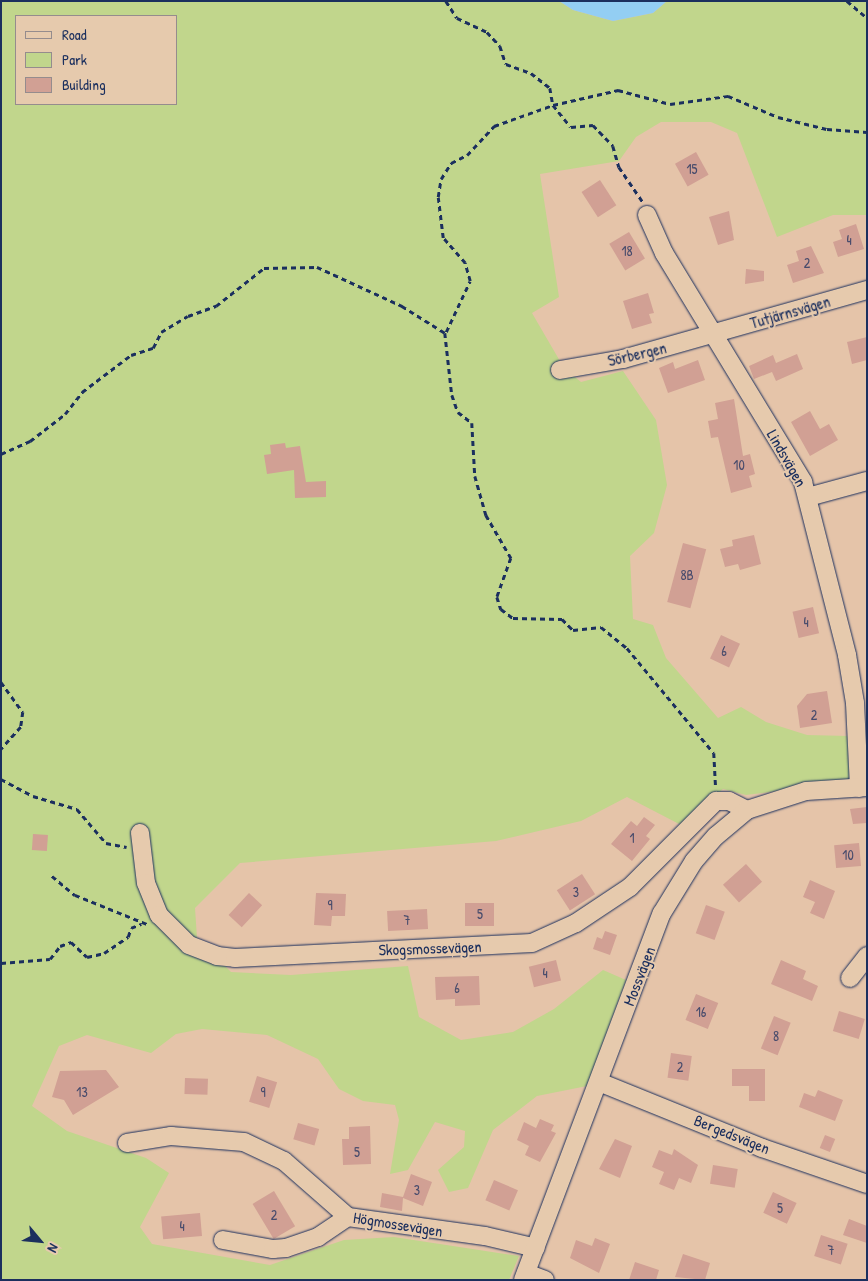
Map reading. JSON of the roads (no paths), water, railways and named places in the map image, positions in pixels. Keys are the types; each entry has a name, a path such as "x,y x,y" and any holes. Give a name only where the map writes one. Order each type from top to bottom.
{"street":[{"name":"Lindsvägen","path":"648,215 664,253 794,466 808,497 847,655 855,702 863,788"},
{"name":"Tutjärnsvägen","path":"713,334 867,290"},
{"name":"Sörbergen","path":"560,370 623,359 713,334"},
{"path":"808,497 867,481"},
{"name":"Mossvägen","path":"525,1277 662,913 676,887 716,836 747,810 806,791 863,788"},
{"name":"Skogsmossevägen","path":"140,842 146,883 166,923 202,952 235,958 532,943 576,923 630,887 716,801 729,801 747,810"},
{"path":"850,978 867,956"},
{"name":"Bergedsvägen","path":"599,1082 762,1148 867,1184"},
{"name":"Högmossevägen","path":"127,1143 171,1136 244,1142 266,1151 290,1166 348,1217 486,1236 536,1248"},
{"path":"223,1240 272,1249 286,1248 318,1237 348,1217"},
{"path":"525,1277 545,1280"}],"water":[{"path":"559,1 667,1 653,13 613,21 573,10"}]}
